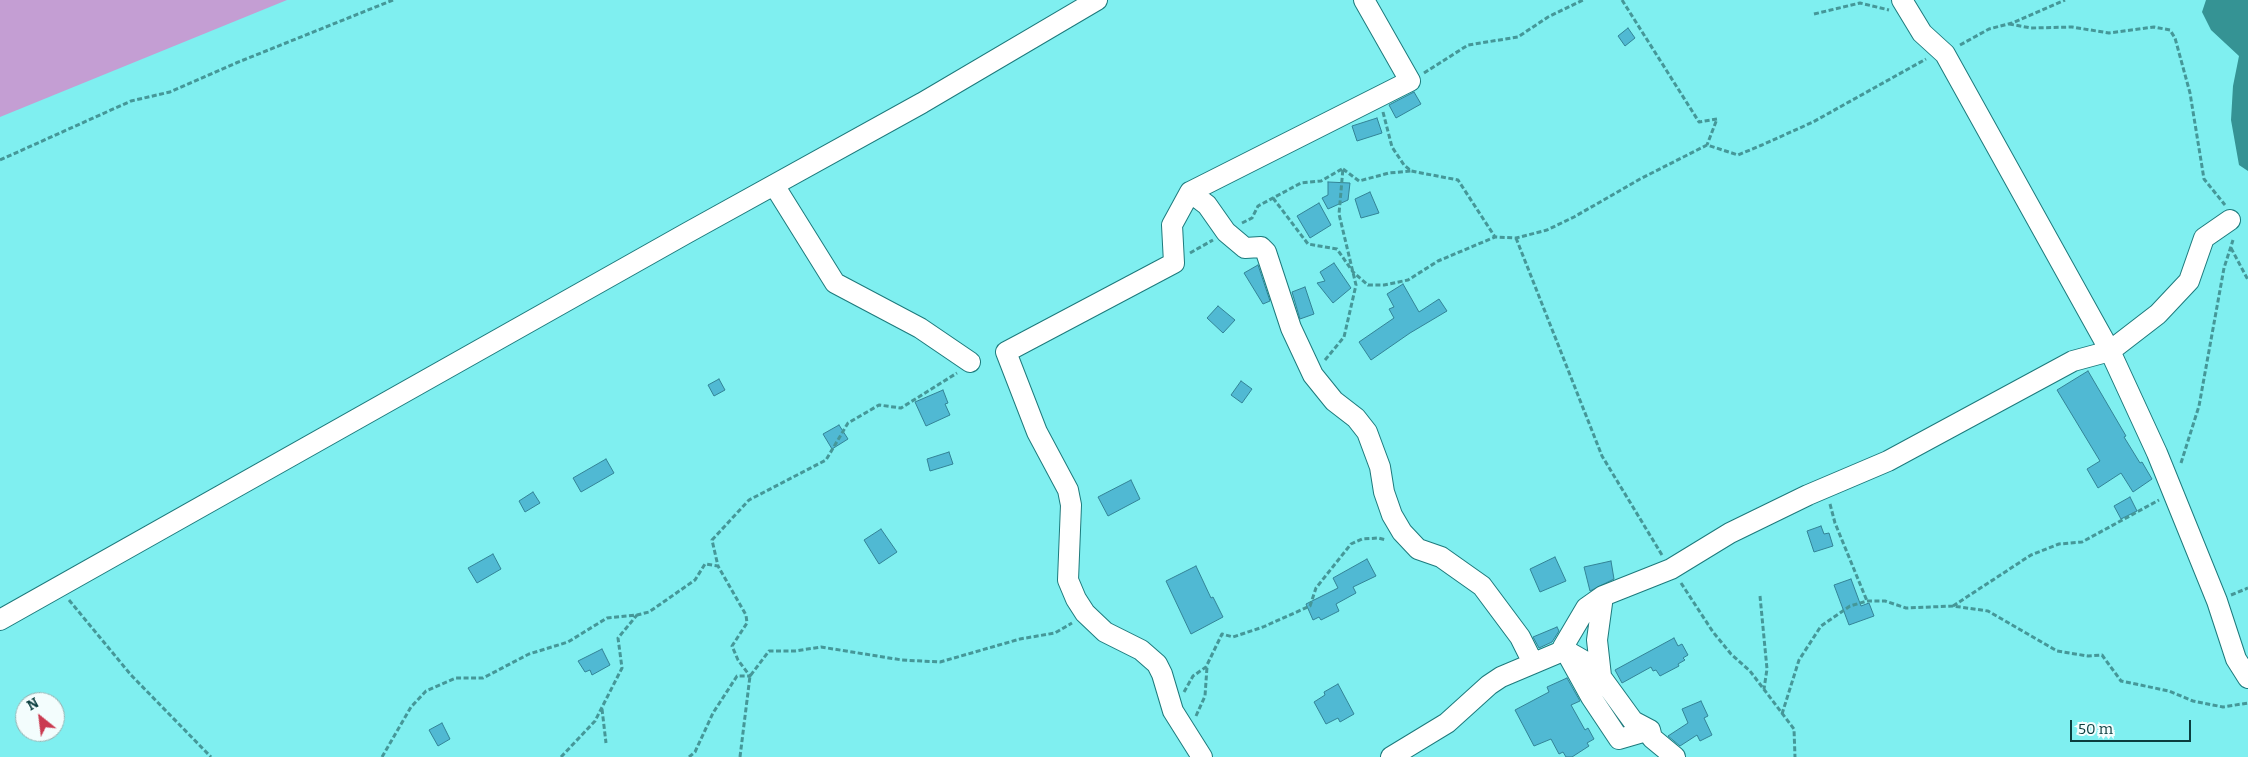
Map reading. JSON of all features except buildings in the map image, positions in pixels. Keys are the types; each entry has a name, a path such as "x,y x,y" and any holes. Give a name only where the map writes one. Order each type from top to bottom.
{"street":[{"path":"0,620 922,103 1097,0"},
{"path":"1202,757 1186,734 1170,702 1162,674 1148,655 1105,632 1085,613 1068,580 1071,504 1068,490 1037,432 1006,352 1174,263 1172,225 1190,192 1410,81 1364,0"},
{"path":"1906,8 1922,33 1943,53 2110,350 2217,601 2236,659 2248,678"},
{"path":"774,185 835,283 920,328 970,362"},
{"path":"1190,192 1214,212 1226,232 1245,248 1261,247 1266,252 1291,328 1313,375 1327,394 1356,418 1367,432 1374,449 1384,492 1392,515 1402,532 1418,549 1440,557 1482,586 1520,637 1533,663"},
{"path":"1650,730 1619,739 1591,697 1563,647 1586,608 1603,596 1671,568 1730,532 1888,461 2073,361 2110,350 2158,314 2189,282 2204,238 2230,220"},
{"path":"1601,676 1597,640 1603,596"},
{"path":"1391,757 1447,723 1489,684 1506,674 1565,650 1585,660 1601,676 1633,721 1650,730 1652,738 1675,757"}],"path":[{"path":"0,160 131,101 170,92 220,69 393,0"},
{"path":"1410,81 1468,45 1518,37 1548,16 1583,0"},
{"path":"1273,198 1308,244 1337,249 1353,272 1368,286 1384,285 1408,280 1438,261 1495,237 1516,238 1547,230 1602,203 1640,179 1707,145 1717,119 1699,122 1622,0"},
{"path":"1866,4 1872,0"},
{"path":"1707,145 1738,155 1813,122 1908,67 1943,53 1989,29 2009,24 2065,0"},
{"path":"1814,14 1860,3 1906,8"},
{"path":"2009,24 2031,28 2072,27 2109,32 2154,27 2170,30 2175,38 2190,93 2204,179 2224,203 2233,237 2224,268 2213,322 2199,406 2180,466"},
{"path":"1378,97 1387,122 1392,147 1411,171"},
{"path":"1343,168 1359,181 1389,172 1411,171 1458,180 1495,237"},
{"path":"1174,263 1252,218 1258,206 1301,183 1321,181 1343,168"},
{"path":"1313,375 1344,337 1356,285 1339,214 1343,168"},
{"path":"1516,238 1602,456 1671,568 1714,632 1764,690 1794,729 1794,757"},
{"path":"2231,248 2248,280"},
{"path":"750,676 738,660 732,646 747,622 746,615 718,566 712,540 744,504 826,460 848,423 879,405 901,408 951,378 970,362"},
{"path":"1834,484 1830,506 1835,523 1867,601"},
{"path":"1953,606 2031,555 2059,544 2082,542 2172,493"},
{"path":"1170,702 1185,691 1193,676 1207,664 1222,634 1233,637 1262,627 1310,606 1316,588 1352,544 1362,539 1378,538 1418,549"},
{"path":"382,757 416,699 432,688 456,678 483,678 528,654 568,642 607,618 649,612 695,580 705,564 718,566"},
{"path":"59,588 131,674 211,757"},
{"path":"1760,596 1768,669 1764,690"},
{"path":"1782,715 1799,660 1821,626 1850,606 1867,601 1885,601 1906,608 1953,606 1988,611 2057,651 2088,656 2102,655 2122,681 2169,691 2193,701 2223,707 2248,703"},
{"path":"740,757 750,676 769,651 795,651 821,647 902,660 940,662 1020,638 1055,633 1085,613"},
{"path":"560,757 564,750 595,721 622,668 618,638 637,615"},
{"path":"1186,734 1205,696 1207,664"},
{"path":"690,757 695,752 713,713 737,676 750,676"},
{"path":"602,708 606,743"}],"shaded area":[{"path":"0,0 287,0 0,117"}],"water":[{"path":"2206,0 2248,0 2248,171 2239,165 2231,120 2233,86 2239,56 2211,30 2202,12"}]}
